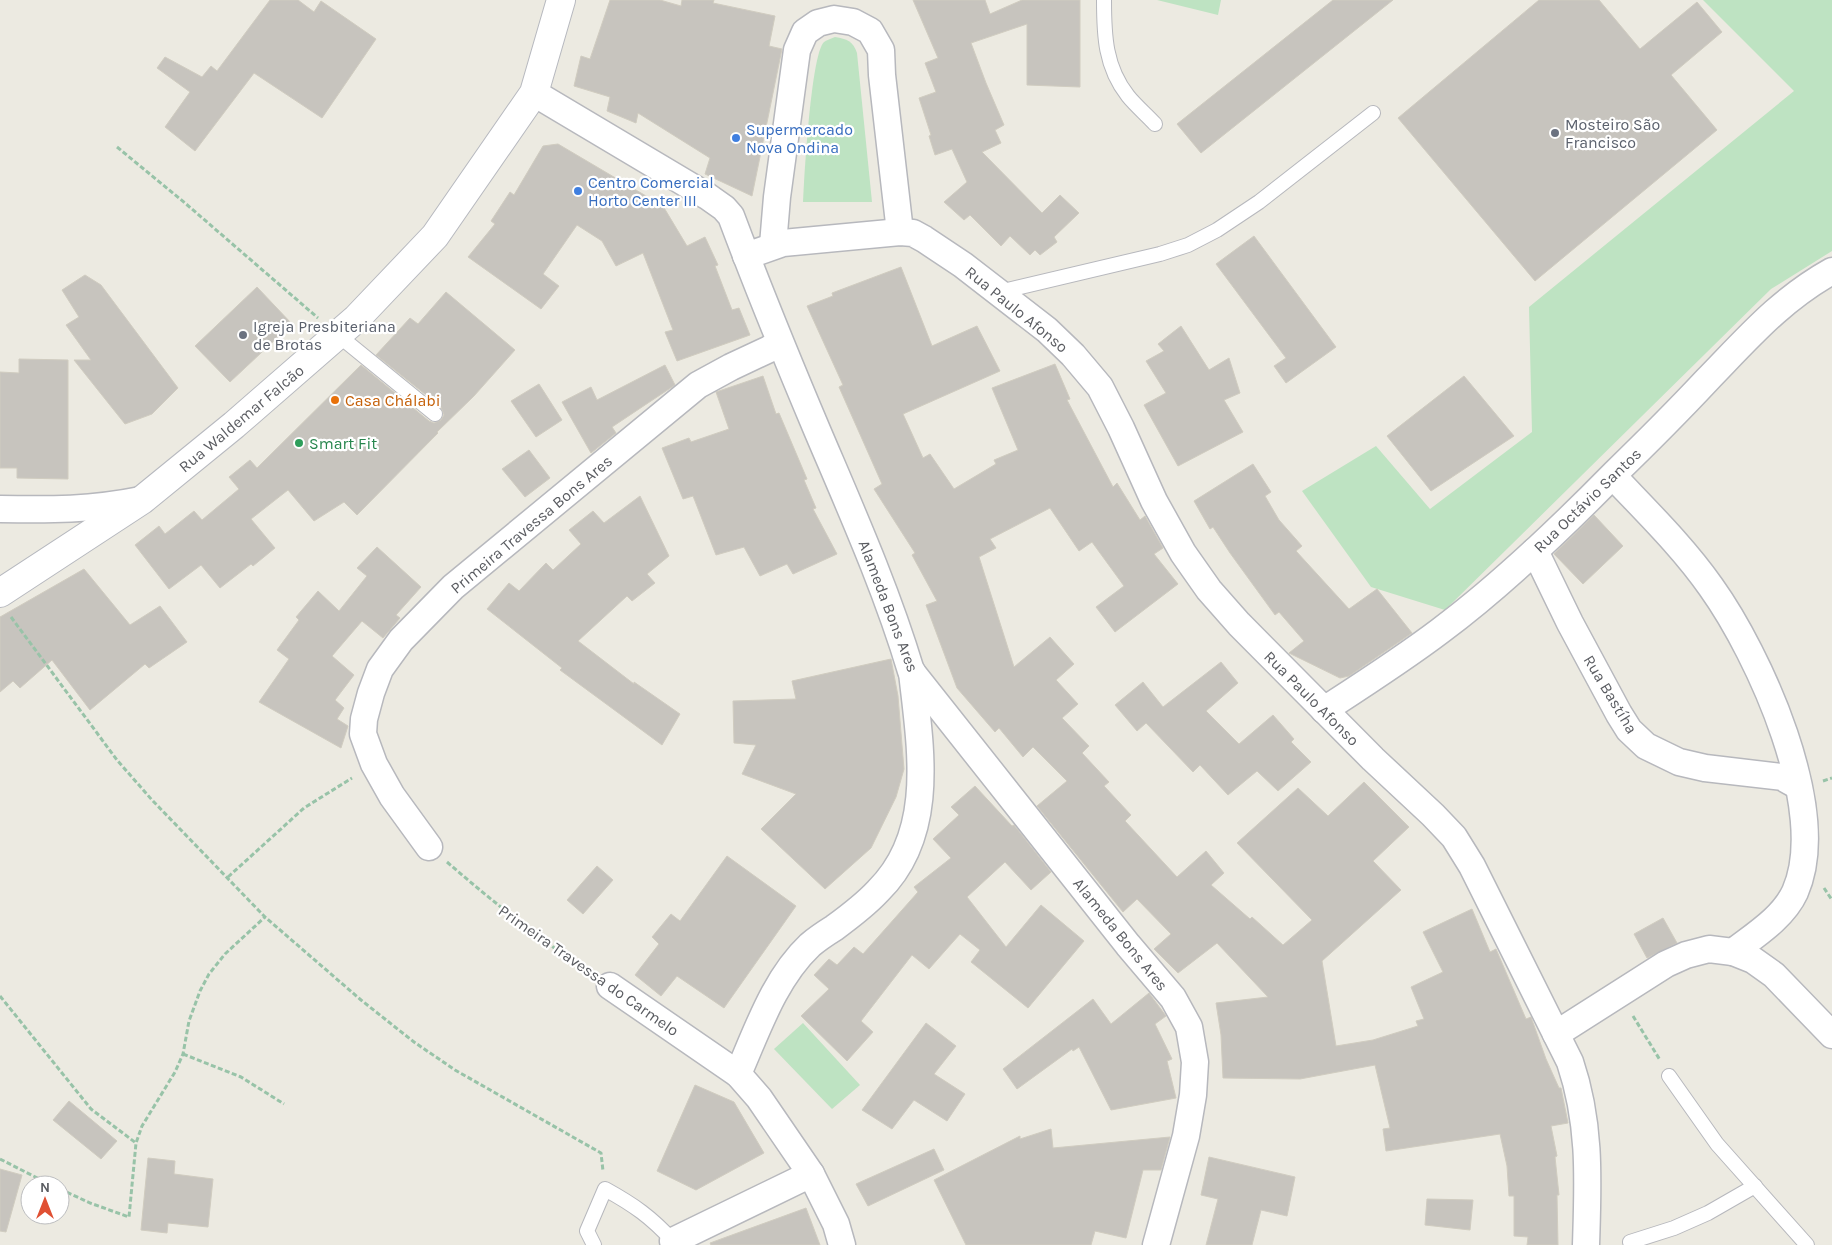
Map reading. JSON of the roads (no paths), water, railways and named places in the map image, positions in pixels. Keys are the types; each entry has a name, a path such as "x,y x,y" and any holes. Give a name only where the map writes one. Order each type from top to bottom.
{"street":[{"name":"Rua Waldemar Falcão","path":"5,604 142,500 234,426 358,318 435,236 534,94 561,0"},
{"path":"746,256 772,245 900,232 882,75 881,50 870,31 853,22 834,19 818,23 805,32 797,50 772,245"},
{"name":"Alameda Bons Ares","path":"534,94 699,191 724,208 731,216 780,344 870,555 898,627 911,671 1172,998 1189,1027 1195,1062 1194,1095 1186,1136 1156,1245"},
{"name":"Rua Paulo Afonso","path":"900,232 913,234 924,239 963,265 1047,330 1073,355 1100,387 1122,428 1154,501 1183,553 1209,590 1239,624 1372,759 1454,837 1472,866 1570,1062 1579,1088 1585,1120 1588,1161 1586,1245"},
{"name":"Rua Octávio Santos","path":"1324,710 1441,631 1535,551 1613,476 1756,328 1808,285 1832,271"},
{"name":"Primeira Travessa Bons Ares","path":"429,847 392,796 374,764 363,734 364,719 371,692 380,669 401,640 453,587 698,385 780,344"},
{"path":"1613,476 1672,538 1711,586 1739,630 1772,699 1784,732 1798,786 1805,825 1805,858 1795,891 1785,909 1779,915 1733,952"},
{"path":"0,509 80,510 142,500"},
{"name":"Rua Bastíha","path":"1535,551 1570,623 1619,714 1630,730 1646,746 1679,762 1705,768 1782,777 1798,786"},
{"path":"738,1074 767,1010 786,974 810,945 847,918 879,891 902,863 912,838 922,774 911,671"},
{"path":"1556,1034 1666,964 1686,954 1709,949 1733,952 1753,960 1774,975 1832,1035"},
{"name":"Primeira Travessa do Carmelo","path":"610,986 738,1074 759,1098 811,1174 836,1224 842,1245"},
{"path":"669,1243 811,1174"}],"lane":[{"path":"1104,0 1104,36 1112,67 1128,95 1155,124"},
{"path":"999,292 1160,254 1188,245 1217,230 1259,202 1373,113"},
{"path":"338,335 435,414"},
{"path":"1669,1076 1717,1144 1807,1245"},
{"path":"1630,1242 1674,1228 1708,1213 1755,1186"},
{"path":"594,1245 587,1231 605,1189 647,1214 669,1243"}],"place":[{"name":"Mosteiro São Francisco","path":"1555,133"},
{"name":"Supermercado Nova Ondina","path":"736,138"},
{"name":"Centro Comercial Horto Center III","path":"578,191"},
{"name":"Igreja Presbiteriana de Brotas","path":"243,335"},
{"name":"Casa Chálabi","path":"335,400"},
{"name":"Smart Fit","path":"299,443"}]}
